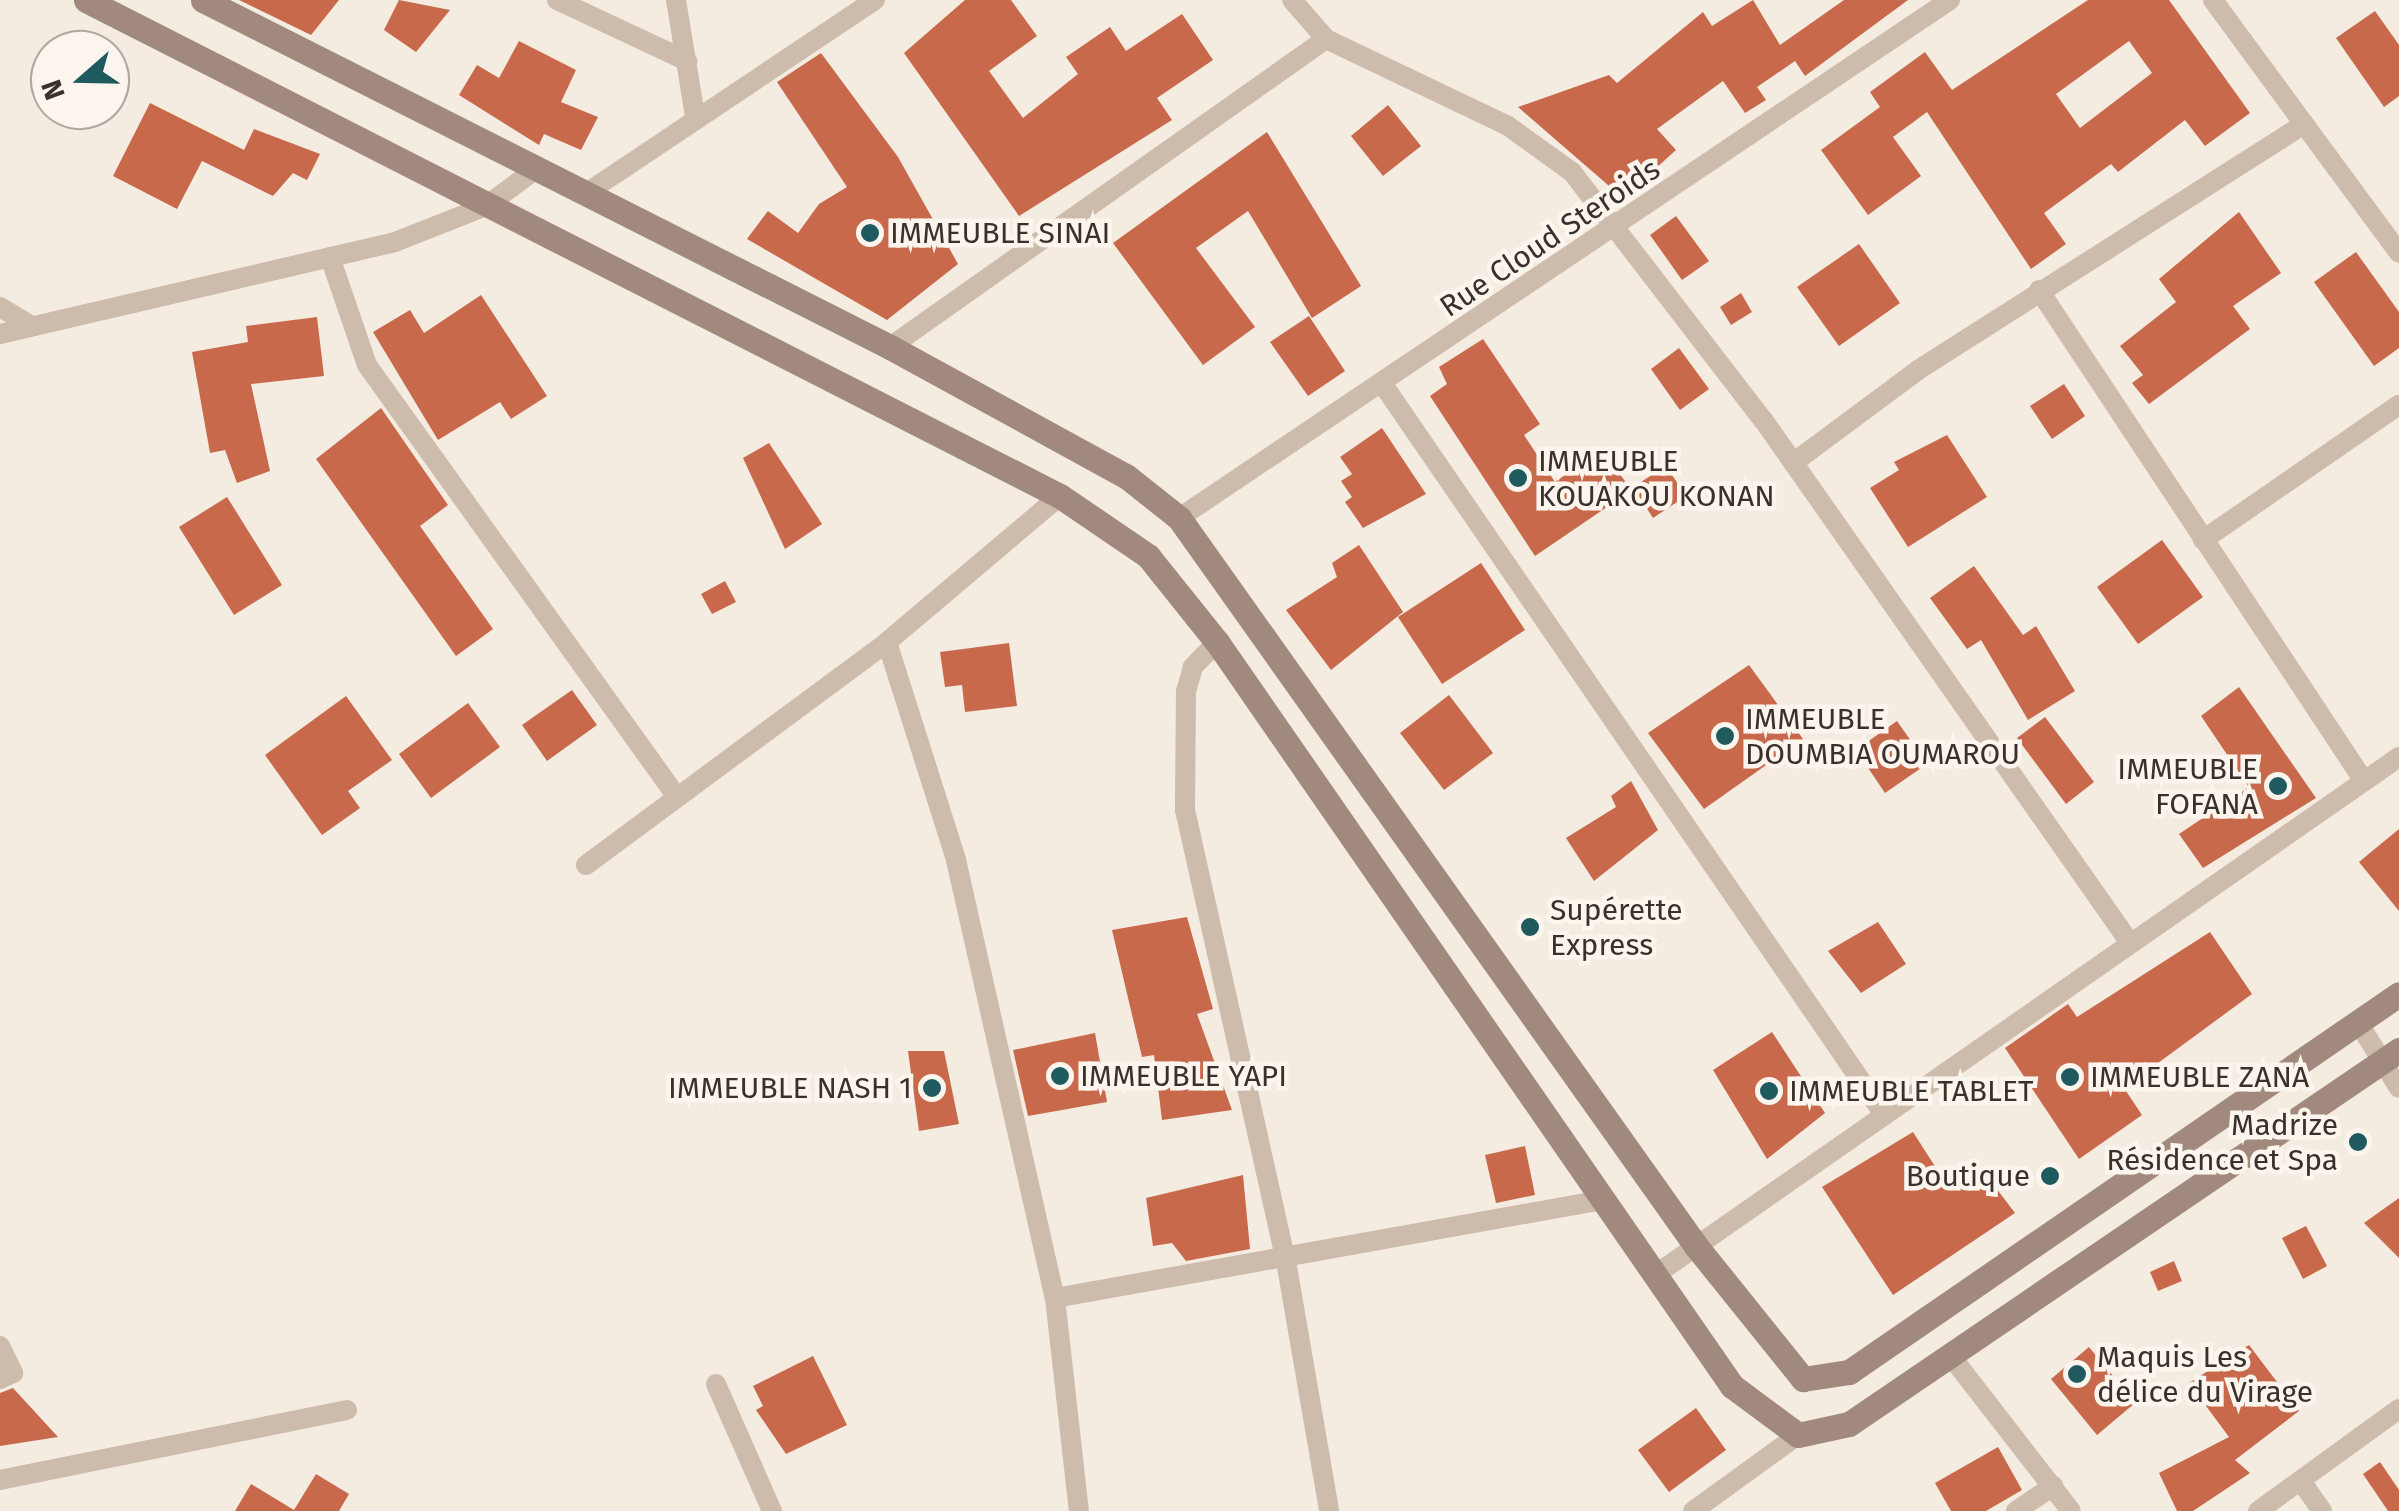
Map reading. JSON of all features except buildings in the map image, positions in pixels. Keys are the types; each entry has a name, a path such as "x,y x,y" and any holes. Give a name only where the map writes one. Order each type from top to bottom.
{"main road":[{"path":"86,0 1060,496 1148,556 1218,642 1598,1201 1732,1386 1798,1434 1849,1424 2390,1056"},
{"path":"203,0 890,346 1126,476 1179,518 1696,1246 1788,1369 1829,1380 2399,994"}],"street":[{"path":"556,0 686,61"},
{"path":"676,0 695,116"},
{"path":"585,194 695,116 875,0"},
{"path":"1292,0 1326,39 1508,126 1572,172 1619,228 1793,463 2128,940"},
{"name":"Rue Cloud Steroids","path":"1179,518 1384,386 1950,0"},
{"path":"2214,0 2399,252"},
{"path":"890,346 1326,39"},
{"path":"1793,463 2039,290 2304,124"},
{"path":"0,334 330,257 486,206 536,169"},
{"path":"330,257 367,365 677,798"},
{"path":"2039,290 2364,781"},
{"path":"0,308 32,326"},
{"path":"1384,386 1882,1110"},
{"path":"2203,540 2399,405"},
{"path":"586,865 887,642 1060,496"},
{"path":"887,642 956,860 1055,1298 1079,1511"},
{"path":"1218,642 1193,667 1186,691 1185,810 1286,1262 1329,1511"},
{"path":"1655,1275 1882,1110 2399,756"},
{"path":"2360,1024 2390,1056 2399,1088"},
{"path":"1055,1298 1286,1262 1598,1201"},
{"path":"0,1346 13,1373 0,1379"},
{"path":"1950,1354 2071,1511"},
{"path":"716,1384 772,1511"},
{"path":"2258,1511 2399,1409"},
{"path":"0,1480 347,1410"},
{"path":"1693,1511 1798,1434"},
{"path":"2301,1481 2322,1511"},
{"path":"2016,1511 2052,1486"}],"place":[{"name":"IMMEUBLE SINAI","path":"870,233"},
{"name":"IMMEUBLE KOUAKOU KONAN","path":"1518,478"},
{"name":"IMMEUBLE DOUMBIA OUMAROU","path":"1725,736"},
{"name":"IMMEUBLE FOFANA","path":"2278,786"},
{"name":"Supérette Express","path":"1530,927"},
{"name":"IMMEUBLE YAPI","path":"1060,1076"},
{"name":"IMMEUBLE ZANA","path":"2070,1077"},
{"name":"IMMEUBLE NASH 1","path":"932,1088"},
{"name":"IMMEUBLE TABLET","path":"1769,1091"},
{"name":"Madrize Résidence et Spa","path":"2358,1142"},
{"name":"Boutique","path":"2050,1176"},
{"name":"Maquis Les délice du Virage","path":"2077,1374"}]}
